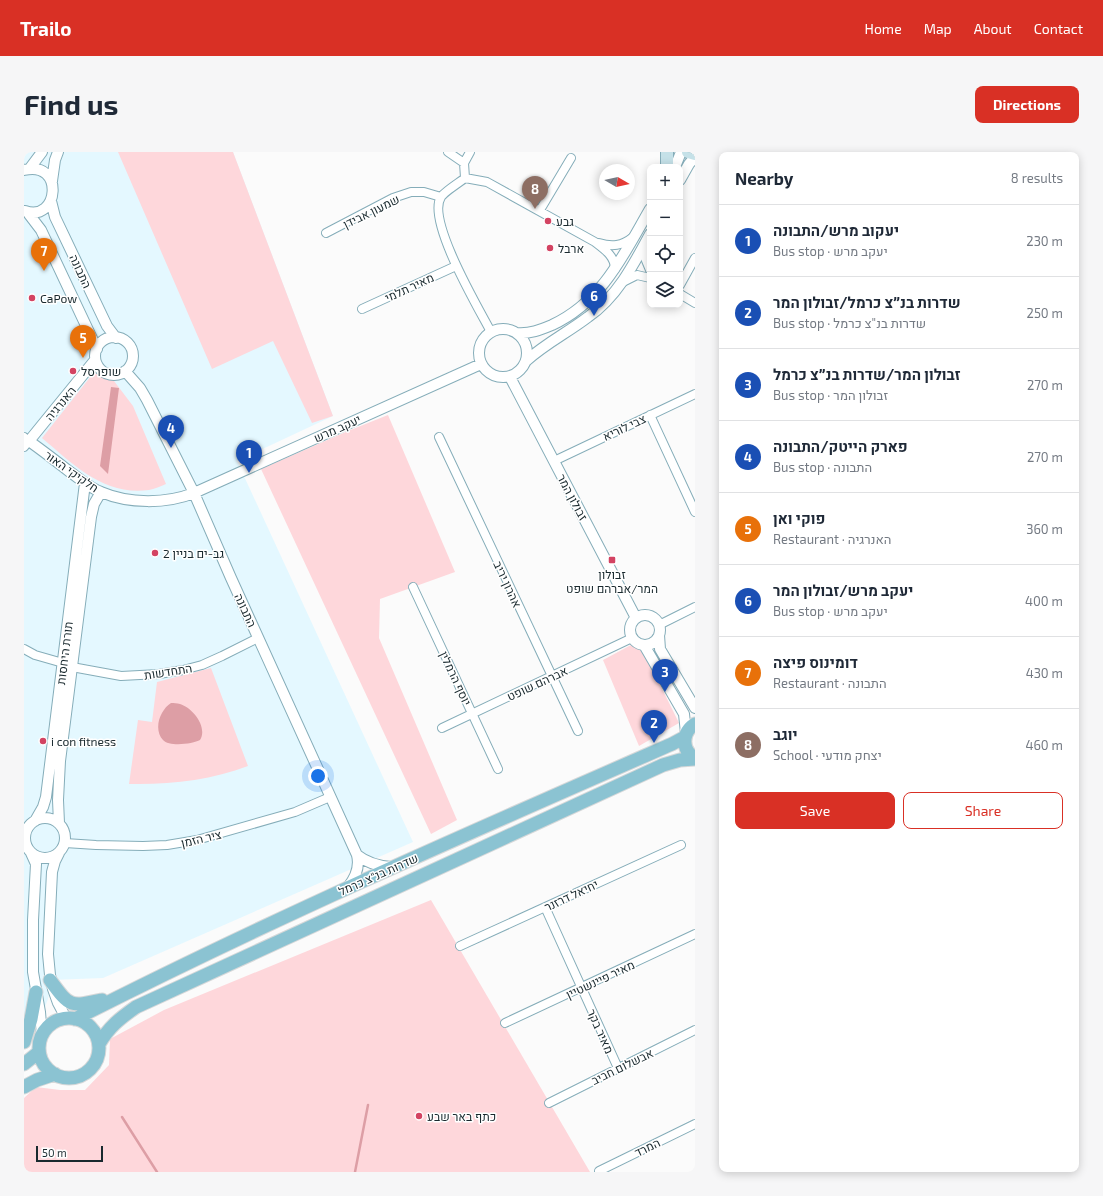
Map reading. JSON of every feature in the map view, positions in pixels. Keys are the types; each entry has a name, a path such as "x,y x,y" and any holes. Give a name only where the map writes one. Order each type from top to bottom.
{"main road":[{"path":"667,152 667,164"},
{"path":"688,152 695,154"},
{"path":"689,731 686,748 688,753 695,758"},
{"name":"שדרות בנ\"צ כרמל","path":"71,1018 391,867 672,744 689,731"},
{"name":"שדרות בנ\"צ כרמל","path":"98,1044 106,1032 118,1020 136,1007 663,765 680,760 695,758"},
{"path":"50,980 63,997 73,1004 80,1005 123,994"},
{"path":"24,1042 31,1019 36,992"},
{"path":"71,1018 84,1022 91,1028 96,1035 98,1044 98,1053 90,1070 73,1078 55,1074 47,1069 39,1052 42,1036 46,1029 58,1020 71,1018"},
{"path":"24,1064 39,1052"},
{"path":"24,1087 37,1080 55,1074"}],"street":[{"path":"27,169 42,152"},
{"name":"התבונה","path":"58,152 55,160 52,181 54,192 51,201 55,217 107,326 116,338"},
{"path":"448,152 464,163"},
{"path":"465,178 464,163 470,152"},
{"path":"676,164 681,152"},
{"path":"683,175 695,157"},
{"path":"540,210 571,158"},
{"path":"27,169 37,169 43,172 52,181"},
{"path":"491,332 456,266 445,237 439,215 439,204 441,197 465,178 487,182 540,210 595,242 610,254 614,262 615,270"},
{"name":"שמעון אבידן","path":"326,233 393,198 411,192 424,192 441,197"},
{"path":"26,212 33,213 43,209 51,201"},
{"name":"התבונה","path":"26,212 41,230 97,349"},
{"path":"647,214 615,270 590,300 574,314 540,330 526,334 516,333 504,329 491,332 485,336 481,342 479,350 481,364 490,374 496,377 510,377 516,373 537,350 589,317 606,302 621,283 647,239"},
{"path":"595,242 615,245 626,242 636,234"},
{"path":"647,247 645,258 647,263"},
{"path":"683,280 695,258"},
{"name":"מאיר תלמי","path":"362,309 456,266"},
{"path":"621,283 637,275 647,277"},
{"path":"683,296 695,303"},
{"path":"516,333 526,346 526,361"},
{"path":"116,338 124,341 131,349 132,361 125,371 113,375 101,371 95,360 97,349 105,340 116,338"},
{"name":"האנרגיה","path":"26,441 95,360"},
{"name":"יעקב מרש","path":"194,493 481,364"},
{"name":"התבונה","path":"125,371 140,388 147,400 194,493 357,855 358,868 356,876 348,887"},
{"name":"זבולון המר","path":"510,377 636,618"},
{"name":"צבי לוריא","path":"554,461 695,394"},
{"path":"650,415 695,512"},
{"name":"אהרון יריב","path":"439,437 578,731"},
{"name":"חלקיקי האור","path":"26,441 84,483 101,492 116,497 153,501 180,498 194,493"},
{"name":"תורת היחסות","path":"59,823 58,800 67,665 84,483"},
{"name":"תורת היחסות","path":"35,821 43,808 46,797 90,517 94,504 101,492"},
{"name":"יוסף הרמלין","path":"413,587 498,769"},
{"path":"695,607 659,630 653,642 644,645 639,644 632,638 630,630 633,621 636,618 644,615 653,618 659,630 660,649 695,708"},
{"name":"התחדשות","path":"24,649 35,655 67,665 122,676 159,674 183,670 222,656 258,638"},
{"name":"אברהם שופט","path":"442,728 632,638"},
{"path":"644,645 684,714 689,731"},
{"name":"ציר הזמן","path":"65,842 96,845 143,846 167,845 197,840 295,812 330,797"},
{"path":"42,1036 40,1012 33,972 32,949 36,864 25,841 25,834 30,824 41,818 54,819 59,823 65,832 65,842 55,861 52,872 48,954 50,980 58,1004 71,1018"},
{"name":"יחיאל דרזנר","path":"460,946 681,845"},
{"path":"31,853 42,858 54,857 59,853"},
{"path":"357,855 369,863 383,867 391,867"},
{"name":"מאיר בקר","path":"545,906 618,1068"},
{"name":"מאיר פיינשטיין","path":"505,1023 695,934"},
{"name":"אבשלום חביב","path":"549,1103 695,1030"},
{"name":"המרד","path":"599,1171 695,1124"}],"shaded area":[{"path":"24,152 233,152 333,416 237,461 413,842 103,978 51,980 48,999 35,1033 24,1042"},
{"path":"118,152 233,152 333,416 312,423 273,341 212,369"},
{"path":"95,371 114,381 133,406 166,484 149,490 133,491 104,483 78,468 42,438"},
{"path":"111,387 119,388 108,474 100,466"},
{"path":"388,415 455,572 380,599 379,638 457,820 431,834 261,469"},
{"path":"631,645 642,648 679,723 639,746 603,660"},
{"path":"211,668 248,766 219,775 190,781 159,784 129,784 138,720 152,722 157,682"},
{"path":"171,703 185,706 190,709 198,719 202,729 200,740 187,744 170,744 163,740 158,731 159,720 164,710"},
{"path":"431,900 590,1172 24,1172 24,1098 36,1087 60,1090 85,1090 109,1065 110,1039 164,1010"}],"waterway":[{"path":"355,1172 368,1105"},
{"path":"122,1117 157,1172"}],"place":[{"name":"יוגב","path":"535,209"},
{"name":"גבע","path":"548,221"},
{"name":"ארבל","path":"550,248"},
{"name":"דומינוס פיצה","path":"44,271"},
{"name":"CaPow","path":"32,298"},
{"name":"יעקב מרש/זבולון המר","path":"594,316"},
{"name":"פוקי ואן","path":"83,358"},
{"name":"שופרסל","path":"73,371"},
{"name":"פארק הייטק/התבונה","path":"171,448"},
{"name":"יעקוב מרש/התבונה","path":"249,473"},
{"name":"גב-ים בניין 2","path":"155,553"},
{"name":"זבולון המר/אברהם שופט","path":"612,560"},
{"name":"זבולון המר/שדרות בנ״צ כרמל","path":"665,692"},
{"name":"i con fitness","path":"43,741"},
{"name":"שדרות בנ״צ כרמל/זבולון המר","path":"654,743"},
{"name":"כתף באר שבע","path":"419,1116"}]}
